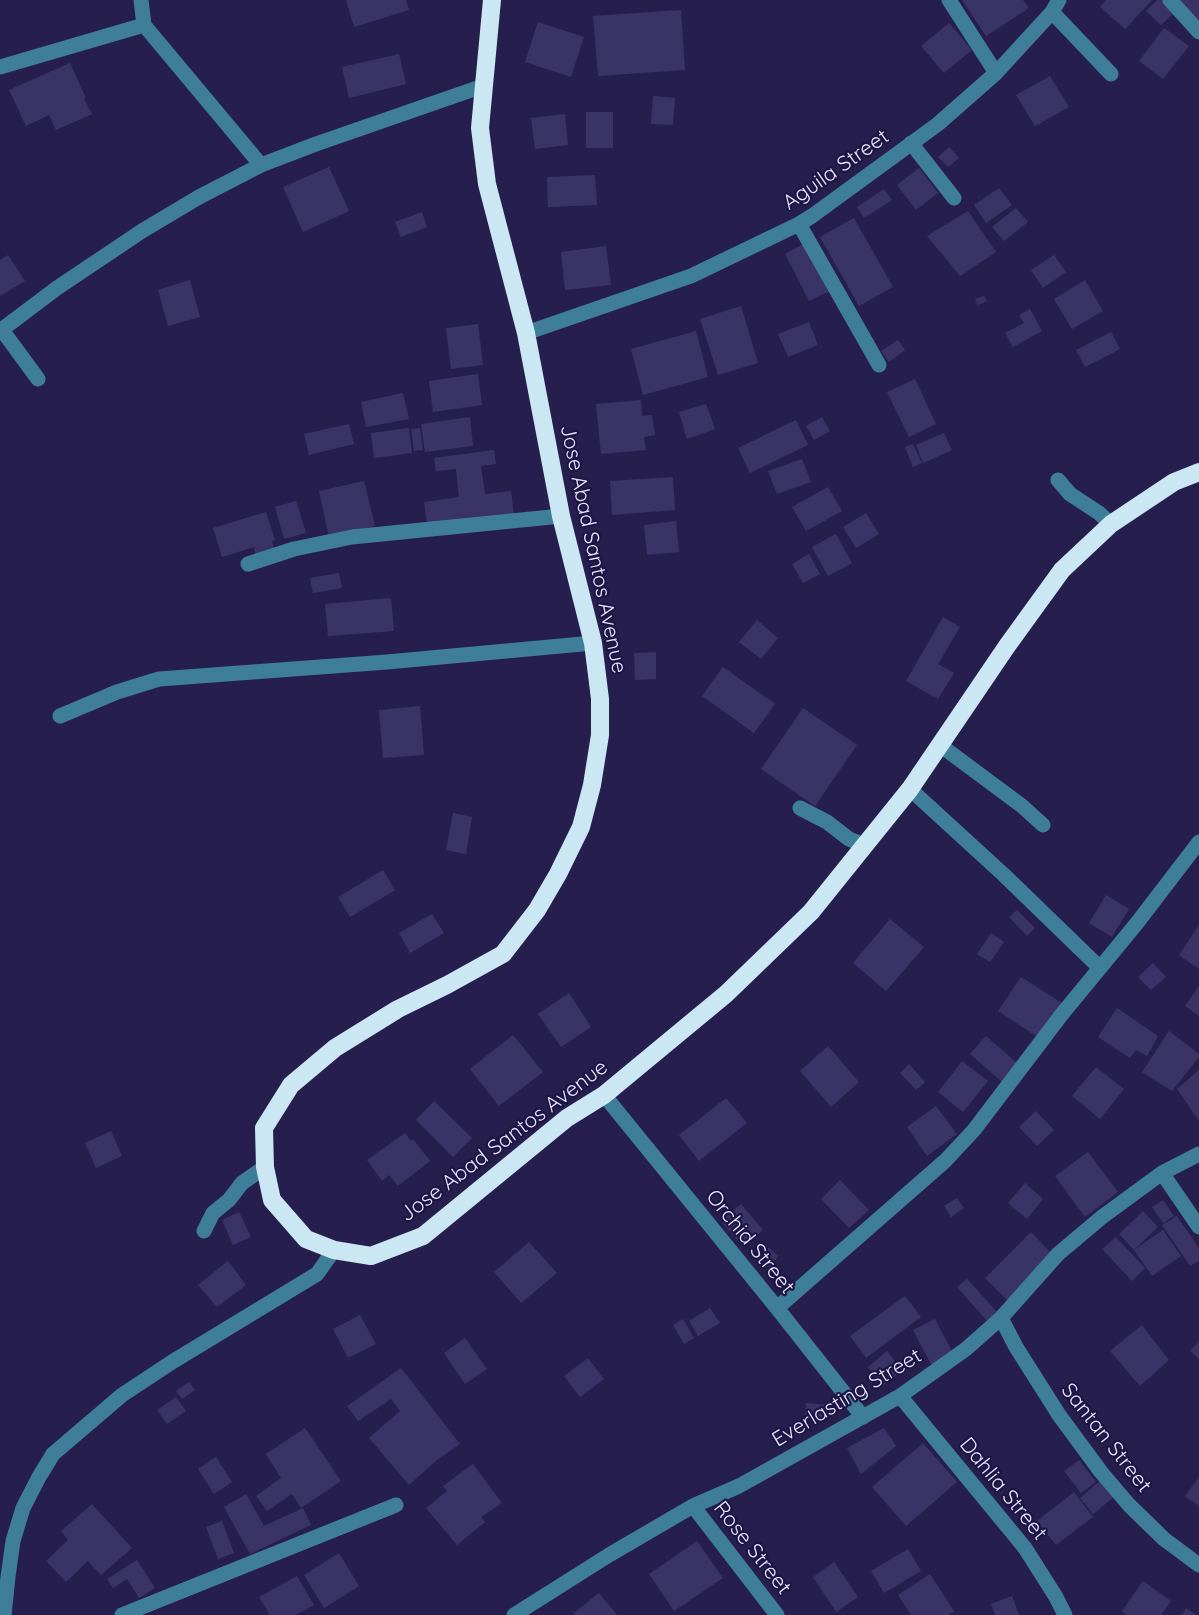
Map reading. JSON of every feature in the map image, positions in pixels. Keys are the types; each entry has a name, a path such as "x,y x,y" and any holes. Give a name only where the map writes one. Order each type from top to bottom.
{"highway":[{"name":"Jose Abad Santos Avenue","path":"492,0 480,128 487,184 526,333 561,516 592,643 600,699 600,735 592,785 581,827 537,910 503,954 398,1009 335,1048 291,1085 264,1128 266,1167 272,1200 306,1239 334,1250 371,1256 423,1236 567,1118 603,1095 734,986 811,912 910,789 1006,646 1062,570 1111,524 1174,482 1199,472"}],"street":[{"path":"141,0 144,25 261,165"},
{"path":"949,0 996,73"},
{"path":"1170,0 1199,32"},
{"path":"1055,6 1111,74"},
{"name":"Aguila Street","path":"526,333 691,276 812,216 938,124 996,73 1055,6"},
{"path":"0,67 144,25"},
{"path":"38,379 1,331 57,288 142,231 199,197 261,165 483,86"},
{"path":"911,143 954,198"},
{"path":"799,224 879,365"},
{"path":"1058,480 1070,494 1111,524"},
{"path":"248,564 294,549 352,537 561,516"},
{"path":"60,716 117,692 159,679 387,662 592,643"},
{"path":"940,745 1022,806 1043,825"},
{"path":"910,789 1004,875 1100,968"},
{"path":"800,808 864,845"},
{"path":"777,1308 945,1161 974,1130 1062,1014 1199,842"},
{"name":"Orchid Street","path":"603,1095 863,1417"},
{"name":"Everlasting Street","path":"514,1615 609,1555 693,1506 739,1486 900,1396 966,1349 1001,1318 1058,1254 1102,1217 1162,1173 1199,1154"},
{"path":"204,1230 213,1213 229,1200 242,1183 266,1167"},
{"path":"1162,1173 1199,1227"},
{"path":"4,1615 13,1541 23,1508 53,1454 122,1395 317,1274 334,1250"},
{"name":"Santan Street","path":"1001,1318 1016,1347 1059,1415 1101,1473 1129,1505 1164,1539 1199,1565"},
{"name":"Dahlia Street","path":"900,1396 1025,1548 1065,1615"},
{"path":"122,1615 396,1505"},
{"name":"Rose Street","path":"693,1506 777,1615"}],"building":[{"path":"346,0 406,0 409,10 354,27"},
{"path":"962,0 1023,0 1029,8 986,36"},
{"path":"1106,0 1152,0 1125,29 1100,7"},
{"path":"1157,0 1167,0 1177,10 1161,25 1146,11"},
{"path":"1178,0 1199,0 1199,25"},
{"path":"681,10 685,70 598,76 593,16"},
{"path":"538,22 584,37 571,77 525,62"},
{"path":"949,23 972,50 944,73 921,46"},
{"path":"1164,28 1189,46 1163,79 1139,61"},
{"path":"399,54 406,84 349,98 342,67"},
{"path":"70,63 92,114 56,130 49,115 26,126 9,90"},
{"path":"1050,76 1069,107 1035,126 1016,95"},
{"path":"653,96 675,98 673,125 651,124"},
{"path":"586,112 613,112 613,148 586,148"},
{"path":"565,114 568,145 535,149 531,118"},
{"path":"949,147 959,158 948,167 938,157"},
{"path":"329,167 349,211 303,232 283,187"},
{"path":"919,168 938,193 916,210 897,185"},
{"path":"595,175 597,205 548,207 547,177"},
{"path":"999,188 1012,205 986,223 974,205"},
{"path":"884,189 892,200 864,218 857,207"},
{"path":"1016,208 1028,222 1004,241 992,227"},
{"path":"968,211 996,252 960,276 927,236"},
{"path":"422,212 427,227 401,237 395,222"},
{"path":"854,218 893,287 859,306 820,237"},
{"path":"805,243 830,291 809,301 785,254"},
{"path":"606,246 611,285 565,290 561,252"},
{"path":"8,255 25,281 0,296 0,260"},
{"path":"1054,255 1066,272 1043,288 1031,270"},
{"path":"190,280 200,317 168,326 158,290"},
{"path":"1085,280 1103,311 1072,329 1054,299"},
{"path":"984,296 987,301 978,305 975,299"},
{"path":"741,306 758,363 718,375 700,319"},
{"path":"1030,309 1042,331 1013,347 1005,333 1024,323 1019,315"},
{"path":"809,322 818,345 788,357 778,334"},
{"path":"478,324 483,365 451,369 446,328"},
{"path":"696,331 708,377 643,395 631,349"},
{"path":"1111,332 1120,349 1085,367 1076,350"},
{"path":"898,340 905,350 889,362 881,351"},
{"path":"478,374 482,405 433,412 429,381"},
{"path":"915,379 936,424 909,437 887,392"},
{"path":"403,393 409,419 366,427 361,402"},
{"path":"641,400 642,416 652,415 655,435 644,437 646,450 601,454 596,404"},
{"path":"706,404 715,429 687,439 679,412"},
{"path":"470,417 473,446 425,452 421,424"},
{"path":"822,417 830,431 814,440 806,426"},
{"path":"796,420 808,445 750,473 738,448"},
{"path":"349,424 354,444 309,455 304,434"},
{"path":"409,428 412,453 374,458 371,433"},
{"path":"420,428 423,450 414,451 411,429"},
{"path":"944,433 952,450 923,463 916,445"},
{"path":"913,444 922,463 913,467 905,447"},
{"path":"494,450 496,464 481,466 485,494 511,491 514,515 427,525 424,502 459,497 456,469 436,471 434,458"},
{"path":"802,459 811,482 777,494 768,471"},
{"path":"673,477 675,510 612,515 610,481"},
{"path":"364,481 375,526 329,537 319,491"},
{"path":"828,487 842,511 806,531 792,507"},
{"path":"296,501 306,533 284,539 275,507"},
{"path":"266,512 275,540 272,541 275,553 256,557 254,547 222,557 213,528"},
{"path":"866,513 879,534 856,548 843,527"},
{"path":"676,521 679,552 647,555 644,525"},
{"path":"836,534 852,563 828,576 812,547"},
{"path":"809,554 820,574 803,583 792,564"},
{"path":"339,573 342,588 313,593 310,578"},
{"path":"391,598 394,631 328,636 325,604"},
{"path":"943,617 960,627 938,664 954,673 938,699 906,681"},
{"path":"757,620 778,638 761,659 739,642"},
{"path":"656,652 656,679 635,680 634,653"},
{"path":"723,667 775,704 754,733 702,696"},
{"path":"420,706 424,755 383,758 379,710"},
{"path":"803,708 857,745 815,806 761,769"},
{"path":"453,813 472,817 466,854 446,850"},
{"path":"383,870 395,890 350,917 338,897"},
{"path":"1106,895 1129,909 1112,937 1089,923"},
{"path":"1017,910 1035,928 1027,936 1009,917"},
{"path":"432,914 444,933 410,953 399,933"},
{"path":"890,919 924,947 886,991 853,963"},
{"path":"1199,925 1199,969 1179,955"},
{"path":"991,933 1004,942 990,962 977,954"},
{"path":"1153,963 1166,977 1151,990 1138,977"},
{"path":"1021,977 1062,1003 1036,1036 998,1011"},
{"path":"1199,986 1199,1016 1185,1006"},
{"path":"569,993 591,1027 561,1047 538,1014"},
{"path":"1117,1008 1158,1036 1147,1056 1136,1050 1130,1058 1098,1037"},
{"path":"1169,1031 1199,1054 1172,1091 1142,1072"},
{"path":"513,1035 543,1072 499,1106 470,1069"},
{"path":"986,1036 1018,1064 1002,1082 970,1054"},
{"path":"828,1046 859,1082 831,1107 800,1071"},
{"path":"962,1061 988,1081 963,1112 938,1092"},
{"path":"909,1064 925,1082 916,1090 900,1073"},
{"path":"1096,1067 1124,1089 1100,1119 1072,1096"},
{"path":"1199,1070 1199,1121 1177,1089"},
{"path":"726,1098 747,1123 699,1161 679,1135"},
{"path":"434,1101 472,1138 453,1157 416,1120"},
{"path":"936,1106 957,1134 927,1156 907,1127"},
{"path":"1036,1111 1054,1130 1037,1146 1019,1127"},
{"path":"111,1131 122,1156 96,1168 85,1143"},
{"path":"405,1133 411,1141 413,1139 430,1161 398,1186 389,1175 382,1181 367,1160"},
{"path":"1088,1152 1118,1192 1085,1217 1055,1176"},
{"path":"840,1180 869,1210 849,1228 821,1199"},
{"path":"1025,1183 1043,1199 1027,1219 1008,1203"},
{"path":"957,1198 964,1208 951,1217 944,1206"},
{"path":"1163,1200 1174,1216 1163,1223 1152,1207"},
{"path":"741,1204 763,1230 743,1247 721,1221"},
{"path":"1143,1211 1158,1227 1134,1250 1119,1234"},
{"path":"239,1212 251,1237 233,1245 222,1220"},
{"path":"1177,1216 1199,1248 1199,1261 1190,1266 1162,1225"},
{"path":"1163,1230 1181,1256 1152,1276 1134,1250"},
{"path":"1031,1232 1053,1255 1007,1300 985,1278"},
{"path":"1116,1237 1145,1268 1132,1281 1102,1249"},
{"path":"529,1242 557,1273 521,1303 494,1272"},
{"path":"768,1247 778,1256 769,1268 757,1258"},
{"path":"228,1261 246,1285 217,1307 198,1285"},
{"path":"967,1279 999,1314 989,1323 957,1287"},
{"path":"905,1296 921,1317 866,1358 850,1336"},
{"path":"710,1308 720,1323 698,1336 689,1321"},
{"path":"360,1315 376,1344 348,1358 333,1329"},
{"path":"683,1319 694,1338 684,1344 673,1325"},
{"path":"935,1319 955,1357 933,1368 913,1330"},
{"path":"1142,1325 1169,1360 1140,1386 1110,1351"},
{"path":"465,1338 487,1369 465,1384 444,1353"},
{"path":"1199,1341 1199,1359 1190,1351"},
{"path":"887,1351 902,1370 883,1386 868,1367"},
{"path":"588,1358 604,1379 580,1397 564,1376"},
{"path":"401,1368 460,1444 437,1460 409,1485 369,1438 400,1411 391,1399 358,1421 347,1406"},
{"path":"189,1382 195,1390 182,1399 176,1391"},
{"path":"176,1397 186,1411 167,1424 157,1410"},
{"path":"806,1403 829,1405 828,1419 805,1417"},
{"path":"305,1428 341,1481 301,1508 292,1494 267,1511 256,1496 281,1478 266,1454"},
{"path":"884,1428 896,1446 861,1474 847,1448"},
{"path":"923,1443 957,1482 906,1526 872,1487"},
{"path":"216,1457 232,1482 214,1494 198,1469"},
{"path":"1079,1460 1096,1482 1081,1493 1064,1471"},
{"path":"473,1464 502,1503 481,1517 485,1522 457,1545 426,1508 447,1491 443,1486"},
{"path":"1199,1477 1199,1506 1185,1496"},
{"path":"1100,1481 1114,1497 1093,1514 1080,1498"},
{"path":"1074,1492 1093,1517 1056,1545 1037,1521"},
{"path":"246,1494 264,1526 303,1508 311,1525 250,1554 224,1507"},
{"path":"92,1504 132,1548 101,1575 88,1561 66,1582 46,1561 68,1540 61,1531"},
{"path":"222,1521 234,1553 218,1559 206,1527"},
{"path":"697,1541 723,1578 674,1611 649,1574"},
{"path":"908,1549 921,1571 884,1593 871,1571"},
{"path":"339,1553 359,1586 324,1608 304,1575"},
{"path":"137,1560 155,1588 139,1598 127,1579 113,1588 107,1579"},
{"path":"834,1562 858,1597 836,1612 813,1577"},
{"path":"930,1574 954,1611 948,1615 911,1615 898,1595"},
{"path":"297,1576 314,1605 295,1615 270,1615 259,1597"},
{"path":"1143,1581 1171,1601 1161,1615 1127,1615 1122,1611"},
{"path":"599,1593 617,1615 576,1615 574,1613"},
{"path":"1012,1596 1019,1615 995,1615 991,1604"},
{"path":"1186,1608 1196,1615 1182,1615"}]}
